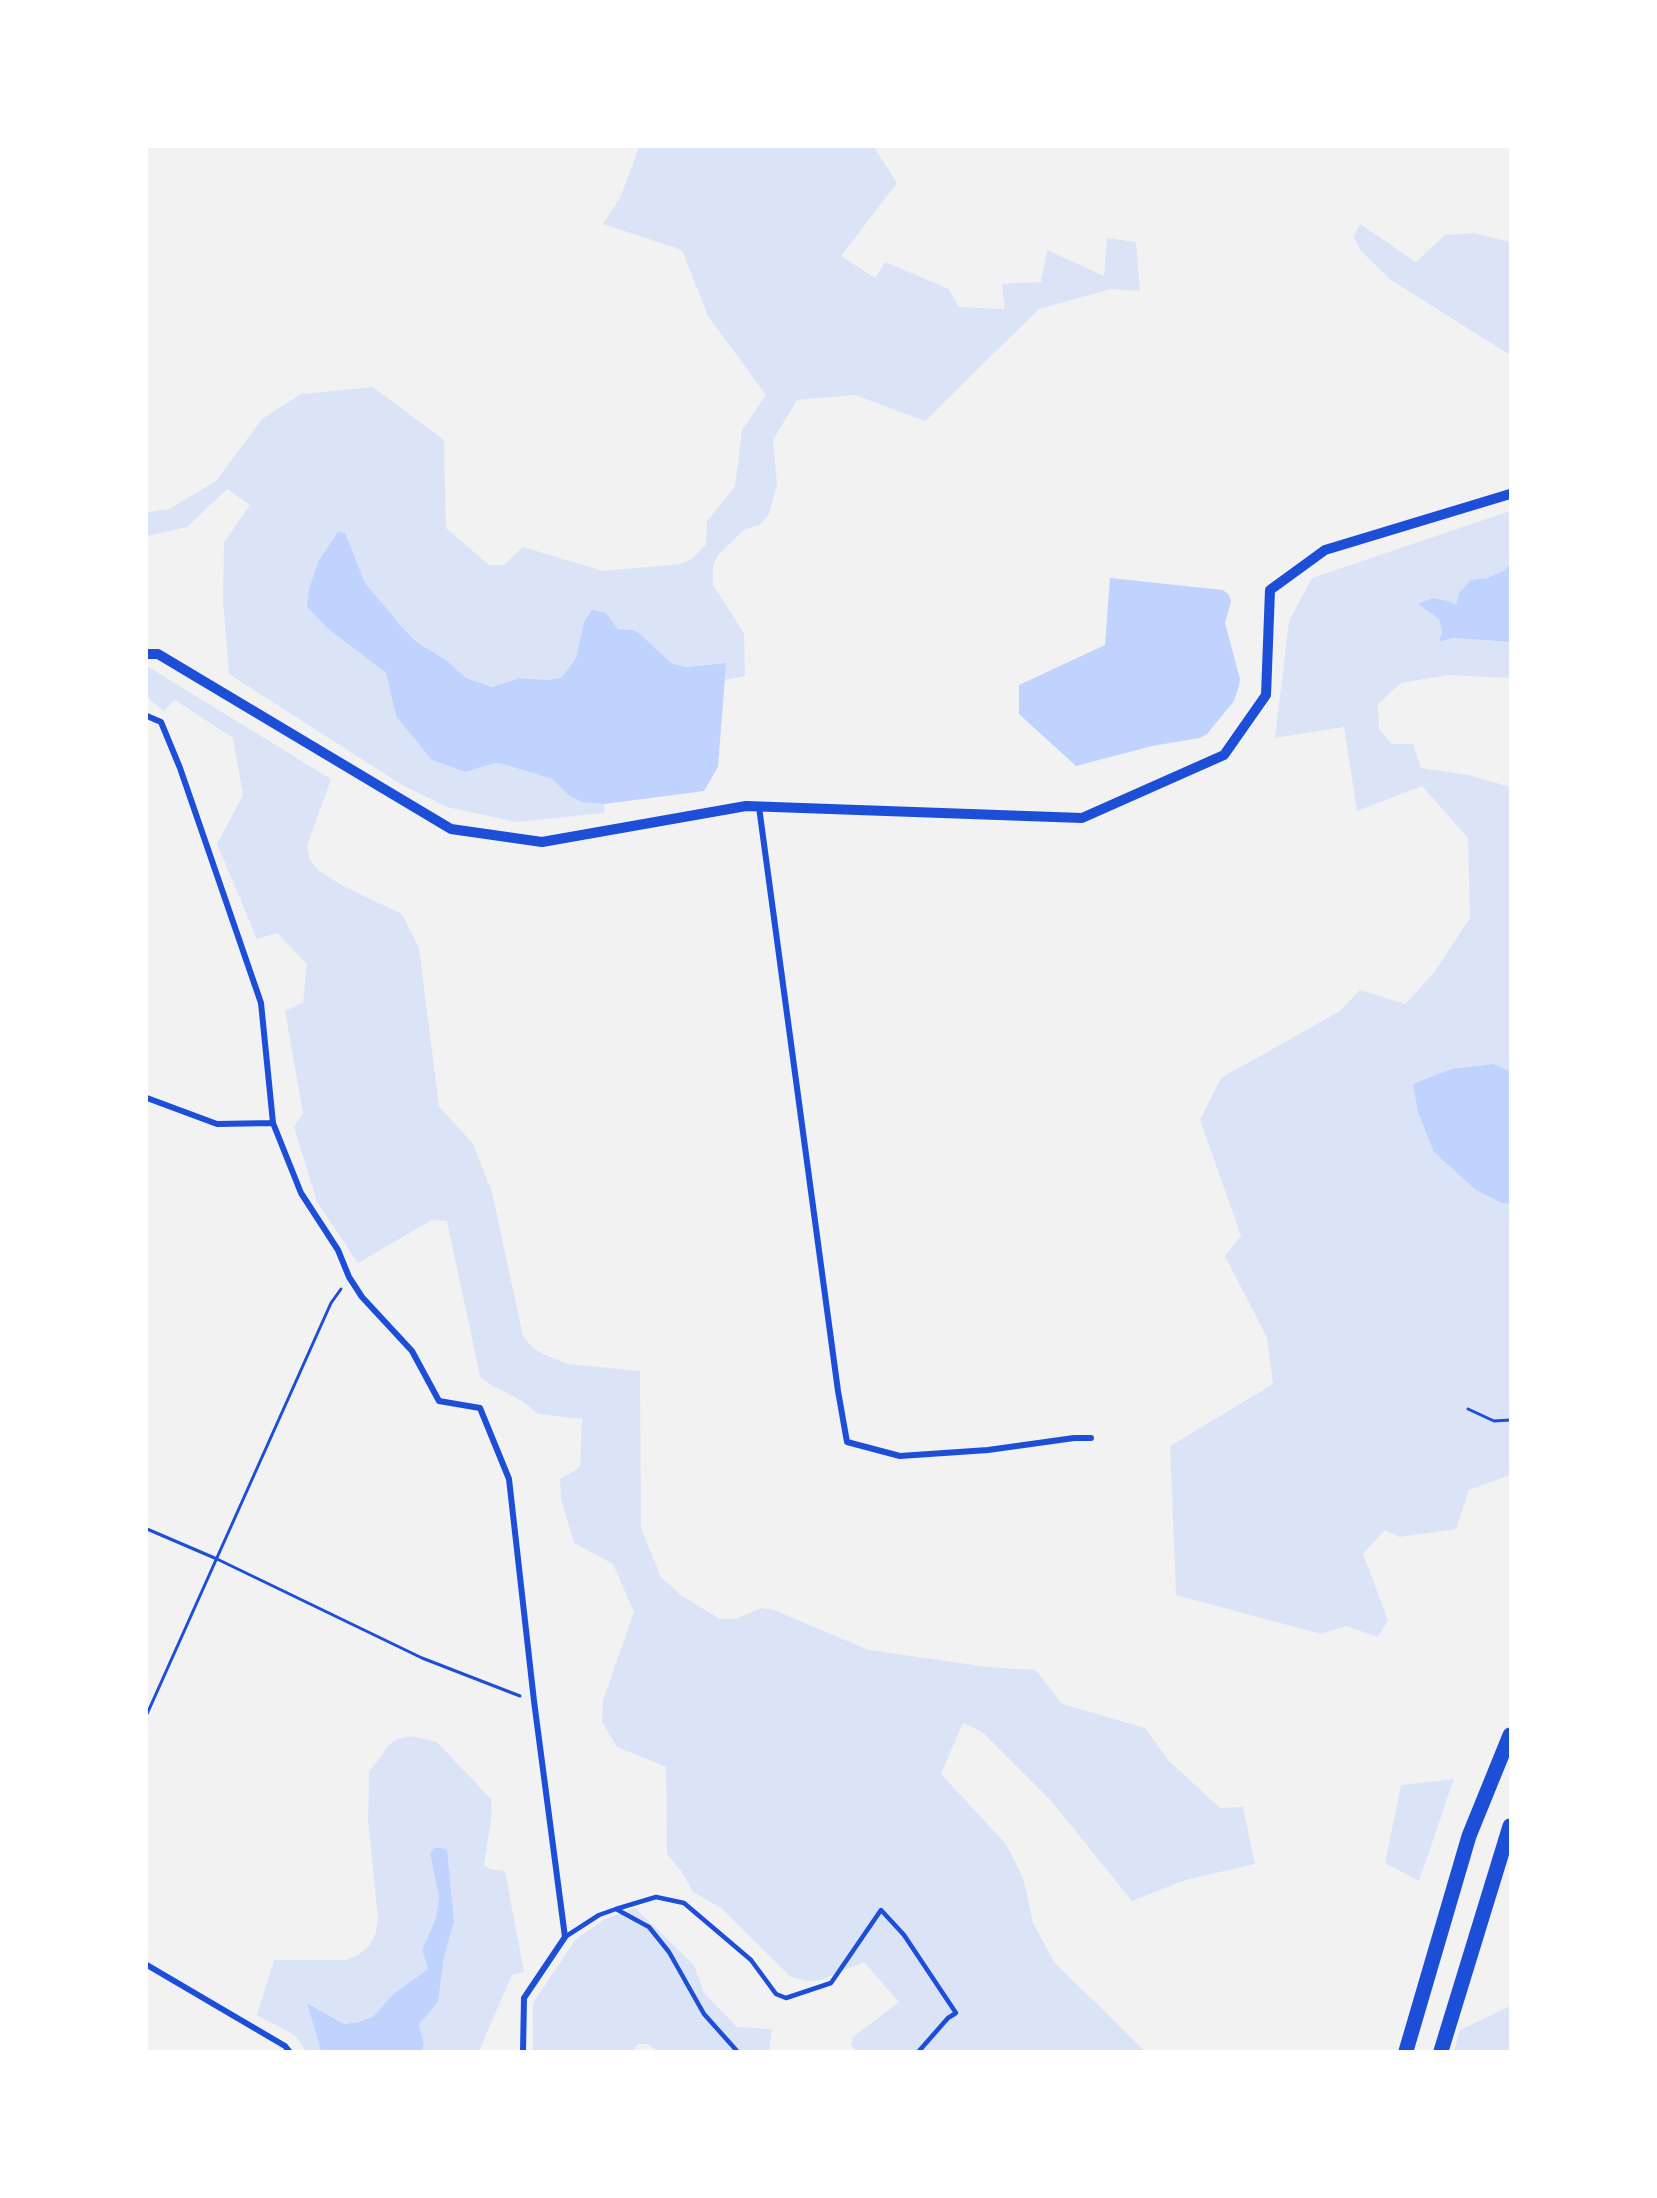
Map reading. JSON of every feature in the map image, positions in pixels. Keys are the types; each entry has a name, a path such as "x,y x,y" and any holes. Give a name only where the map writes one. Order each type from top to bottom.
{"main road":[{"path":"1406,2051 1469,1836 1510,1735"},
{"path":"1441,2051 1510,1826"}],"street":[{"path":"147,654 158,654 451,829 542,842 746,806 1082,818 1224,755 1266,695 1270,590 1325,550 1510,494"},
{"path":"147,716 161,722 180,768 261,1003 273,1123 301,1193 338,1250 349,1277 362,1297 412,1351 439,1401 480,1408 509,1479 534,1701 565,1937 524,1998 523,2051"},
{"path":"759,807 838,1391 847,1442 900,1456 988,1450 1074,1438 1091,1438"},
{"path":"147,1098 217,1124 273,1123"},
{"path":"147,1965 285,2046 289,2051"}],"lane":[{"path":"565,1937 599,1915 656,1897 684,1903 751,1960 776,1994 786,1998 831,1983 881,1910 904,1935 956,2013 948,2018 919,2051"},
{"path":"616,1909 649,1927 669,1952 704,2014 737,2051"}],"path":[{"path":"147,1714 331,1303 349,1277"},
{"path":"1468,1409 1494,1421 1510,1420"},
{"path":"147,1529 217,1559 422,1658 534,1701"}],"shaded area":[{"path":"639,147 874,147 897,183 841,256 875,278 885,262 949,289 959,307 1005,309 1002,284 1041,282 1047,250 1104,276 1107,238 1136,242 1140,291 1111,289 1039,309 925,421 855,395 797,400 773,440 777,484 769,514 760,525 745,529 718,555 713,565 713,585 744,633 745,676 725,680 725,663 685,667 671,663 639,633 633,630 618,629 606,613 584,622 576,658 562,677 549,680 519,678 492,687 466,678 402,627 365,583 345,534 307,607 327,628 386,673 396,716 466,772 495,763 503,764 552,779 568,795 604,804 605,813 516,822 447,807 402,785 229,674 223,601 224,542 250,505 227,489 187,527 147,536 147,512 169,509 216,481 262,419 301,394 373,387 444,440 446,528 489,565 504,565 523,547 603,571 680,564 692,559 706,544 707,521 735,487 742,430 766,395 708,316 682,250 603,224 620,198"},
{"path":"1360,224 1416,262 1445,235 1473,233 1510,242 1510,355 1391,280 1360,250 1354,237"},
{"path":"1510,511 1510,564 1505,570 1488,578 1471,581 1457,606 1439,619 1442,632 1440,641 1452,638 1510,642 1510,678 1448,675 1401,683 1378,704 1379,729 1392,744 1413,744 1421,768 1469,775 1510,787 1510,1071 1493,1064 1451,1069 1413,1084 1502,1203 1510,1204 1510,1475 1469,1490 1456,1529 1399,1537 1385,1530 1363,1554 1388,1620 1378,1637 1346,1626 1321,1634 1176,1595 1170,1446 1273,1384 1267,1338 1225,1256 1241,1236 1200,1120 1221,1078 1340,1011 1360,990 1405,1004 1433,974 1470,918 1468,838 1422,786 1357,811 1344,727 1275,738 1289,621 1312,578"},
{"path":"147,666 331,779 307,846 310,860 319,871 343,886 402,914 419,948 439,1106 473,1144 492,1192 523,1336 532,1347 543,1354 568,1364 640,1371 641,1528 661,1577 682,1596 720,1619 736,1619 761,1608 774,1610 869,1650 987,1667 1036,1670 1062,1704 1145,1728 1168,1760 1220,1808 1243,1807 1255,1864 1185,1880 1132,1901 1053,1803 982,1732 963,1723 941,1774 1004,1842 1011,1853 1024,1881 1033,1923 1055,1963 1145,2051 857,2051 851,2045 853,2037 899,2002 864,1962 821,1980 807,1981 791,1977 721,1908 693,1892 682,1872 667,1854 666,1767 617,1747 602,1722 603,1700 634,1612 613,1564 574,1543 561,1500 560,1479 580,1467 582,1419 538,1414 522,1401 489,1384 480,1376 447,1221 432,1220 358,1263 317,1202 294,1127 303,1113 285,1011 303,1002 307,964 277,933 257,939 217,844 243,795 233,738 175,700 163,711 147,697"},
{"path":"411,1736 437,1742 491,1799 492,1813 484,1866 505,1871 524,1972 512,1975 479,2051 422,2051 424,2045 419,2024 438,2001 444,1957 454,1922 430,1855 439,1897 436,1918 422,1950 428,1969 393,1994 374,2016 359,2022 344,2024 308,2003 321,2051 306,2051 296,2036 257,2015 274,1960 345,1960 358,1955 370,1945 376,1932 378,1918 368,1821 369,1772 390,1744 397,1739"},
{"path":"1454,1779 1419,1881 1385,1863 1401,1785"},
{"path":"635,1908 694,1965 704,1993 737,2027 772,2029 769,2051 658,2051 647,2044 638,2044 633,2051 533,2051 533,2003 576,1939 605,1919"},
{"path":"1510,2006 1510,2051 1454,2051 1460,2030"}],"water":[{"path":"338,532 345,533 365,583 402,627 417,642 446,660 466,678 492,687 519,678 549,680 562,677 576,658 584,622 592,610 606,613 618,629 633,630 639,633 671,663 685,667 726,663 718,767 704,791 604,804 582,802 568,795 552,779 503,764 495,763 466,772 432,760 396,716 386,673 327,628 307,607 309,589 318,562"},
{"path":"1510,564 1510,642 1452,638 1439,642 1442,632 1439,619 1418,604 1432,598 1456,605 1459,593 1471,580 1488,578 1505,570"},
{"path":"1110,578 1223,590 1229,595 1231,602 1225,623 1240,679 1239,686 1234,701 1207,734 1200,738 1152,746 1076,766 1019,714 1019,685 1105,645"},
{"path":"1493,1064 1510,1071 1510,1204 1502,1203 1476,1190 1434,1152 1418,1112 1413,1084 1451,1069"},
{"path":"434,1848 447,1850 454,1922 444,1957 438,2002 419,2024 424,2045 422,2051 321,2051 307,2003 344,2024 359,2022 374,2016 393,1994 428,1969 422,1950 436,1918 439,1897 430,1854"}]}
